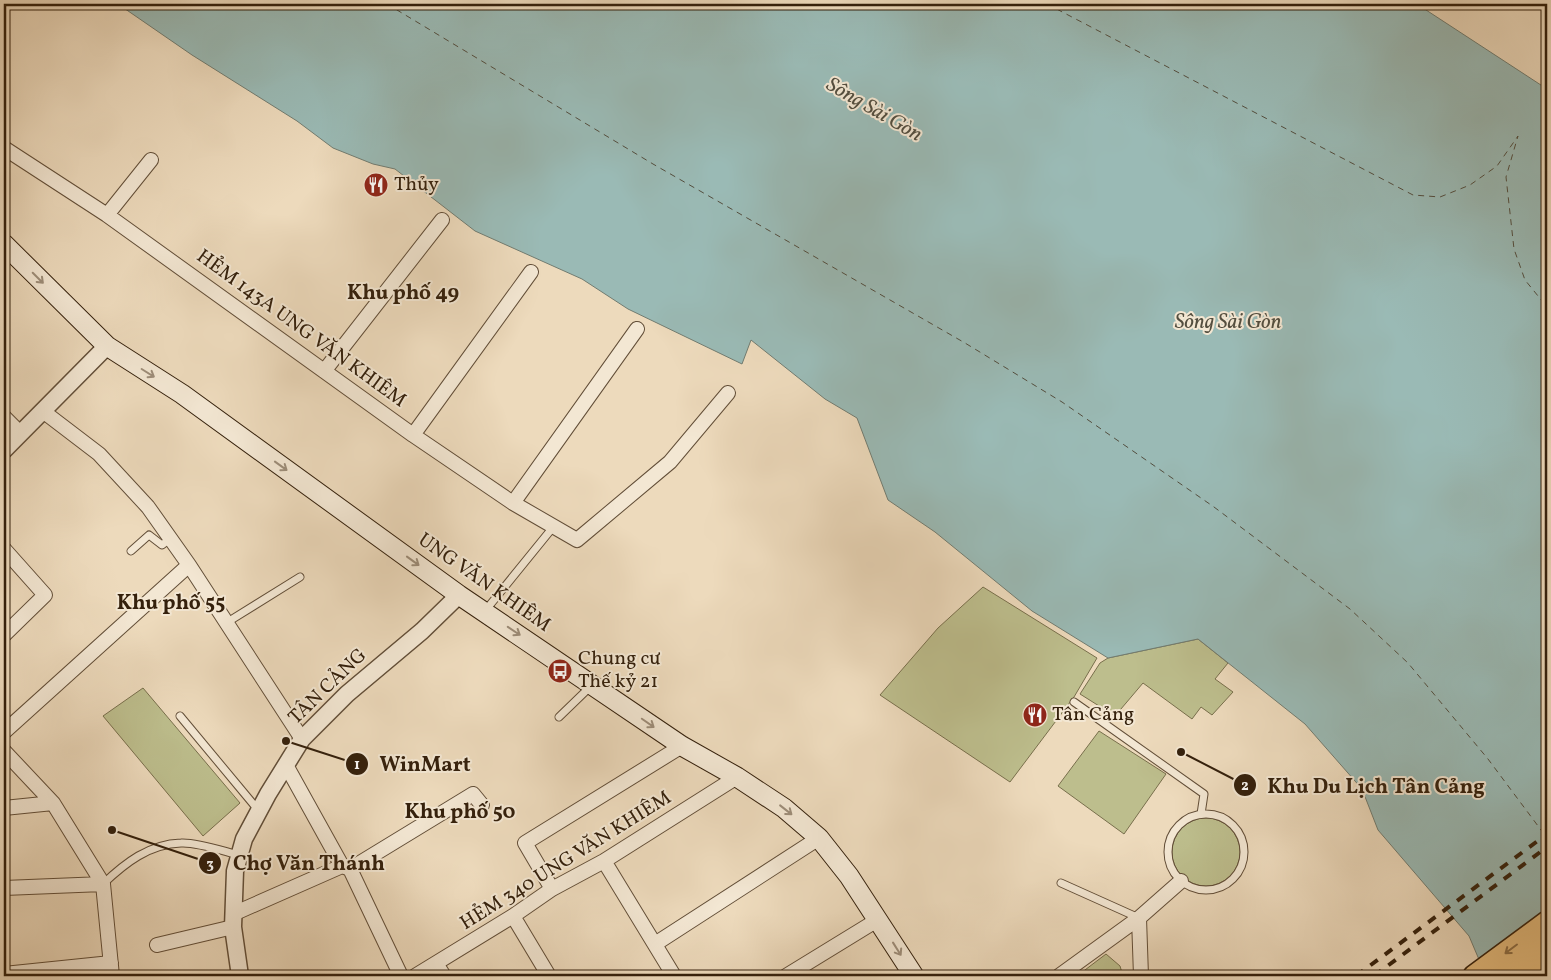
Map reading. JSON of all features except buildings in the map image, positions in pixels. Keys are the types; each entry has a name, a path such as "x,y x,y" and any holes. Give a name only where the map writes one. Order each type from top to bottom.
{"highway":[{"path":"1505,976 1547,945"},
{"path":"1534,976 1547,966"}],"main road":[{"name":"UNG VĂN KHIÊM","path":"4,244 107,346 182,394 459,595 682,746 784,808 819,838 849,876 879,919 914,976"},
{"path":"1474,976 1547,922"}],"street":[{"name":"HẺM 143A UNG VĂN KHIÊM","path":"4,148 107,215 413,435 513,503 577,540 670,462 728,392"},
{"path":"107,215 151,160"},
{"path":"325,370 442,220"},
{"path":"413,435 531,272"},
{"path":"513,503 637,329"},
{"path":"4,450 44,412 107,346"},
{"path":"44,412 98,454 148,507 171,537 302,740"},
{"path":"4,417 20,433"},
{"path":"4,549 45,595 4,635"},
{"path":"4,732 189,565"},
{"name":"TÂN CẢNG","path":"240,976 233,921 235,871 244,839 259,811 302,740 347,694 422,631 459,595"},
{"path":"552,889 525,843 682,746"},
{"path":"4,752 53,803 103,884 111,970 4,974"},
{"path":"286,765 346,868 401,976"},
{"name":"HẺM 340 UNG VĂN KHIÊM","path":"415,976 440,971 552,889 604,861 737,778"},
{"path":"157,945 233,921 346,868 473,794 482,805"},
{"path":"4,808 53,803"},
{"path":"654,944 819,838"},
{"path":"604,861 674,976"},
{"path":"1059,976 1139,918 1181,881"},
{"path":"4,888 103,884"},
{"path":"513,916 549,976"},
{"path":"1139,918 1141,976"},
{"path":"790,975 879,919"}],"lane":[{"path":"485,611 554,526"},
{"path":"131,550 149,535 162,545 171,537"},
{"path":"226,623 300,577"},
{"path":"559,717 592,685"},
{"path":"1074,702 1204,794 1201,814"},
{"path":"180,716 259,811"},
{"path":"1201,814 1214,814 1226,819 1236,828 1244,847 1241,868 1234,878 1223,886 1211,890 1198,889 1181,881 1169,862 1168,848 1178,826 1188,818 1201,814"},
{"path":"103,884 122,866 144,851 182,843 240,855"},
{"path":"1061,883 1139,918"}],"green space":[{"path":"983,587 1097,658 1074,697 1010,782 880,695 938,628"},
{"path":"1198,639 1228,663 1215,679 1233,692 1212,715 1201,707 1192,719 1143,683 1115,716 1080,694 1100,663 1108,658"},
{"path":"143,688 240,803 203,836 103,716"},
{"path":"1099,731 1166,774 1124,834 1058,786"},
{"path":"1206,818 1219,821 1230,828 1237,839 1240,852 1237,865 1230,876 1219,883 1206,886 1193,883 1182,876 1175,865 1172,852 1175,839 1182,828 1193,821"},
{"path":"1106,954 1120,966 1123,976 1077,976"}],"water":[{"name":"Sông Sài Gòn","path":"118,4 1411,4 1423,8 1547,89 1547,976 1486,976 1469,936 1378,830 1362,789 1305,724 1198,639 1108,658 1032,611 935,532 888,500 857,418 825,399 751,340 742,364 628,309 582,279 475,231 395,169 373,164 333,148 297,121 192,55"}],"ferry route":[{"path":"387,4 653,164 965,343 1062,402 1214,507 1350,609 1408,663 1488,759 1547,838"},
{"path":"1047,4 1413,195 1440,197 1470,185 1497,166 1518,136 1506,177 1514,249 1525,280 1547,307"}],"railway":[{"path":"1356,976 1547,834"},
{"path":"1374,976 1547,847"}],"place":[{"name":"Thủy","path":"376,185"},
{"name":"Chung cư Thế kỷ 21","path":"560,671"},
{"name":"Tân Cảng","path":"1035,715"},
{"name":"WinMart","path":"286,741"},
{"name":"Khu Du Lịch Tân Cảng","path":"1181,752"},
{"name":"Chợ Văn Thánh","path":"112,830"}],"district":[{"name":"Khu phố 49","path":"403,293"},
{"name":"Khu phố 55","path":"171,603"},
{"name":"Khu phố 50","path":"460,812"}]}
